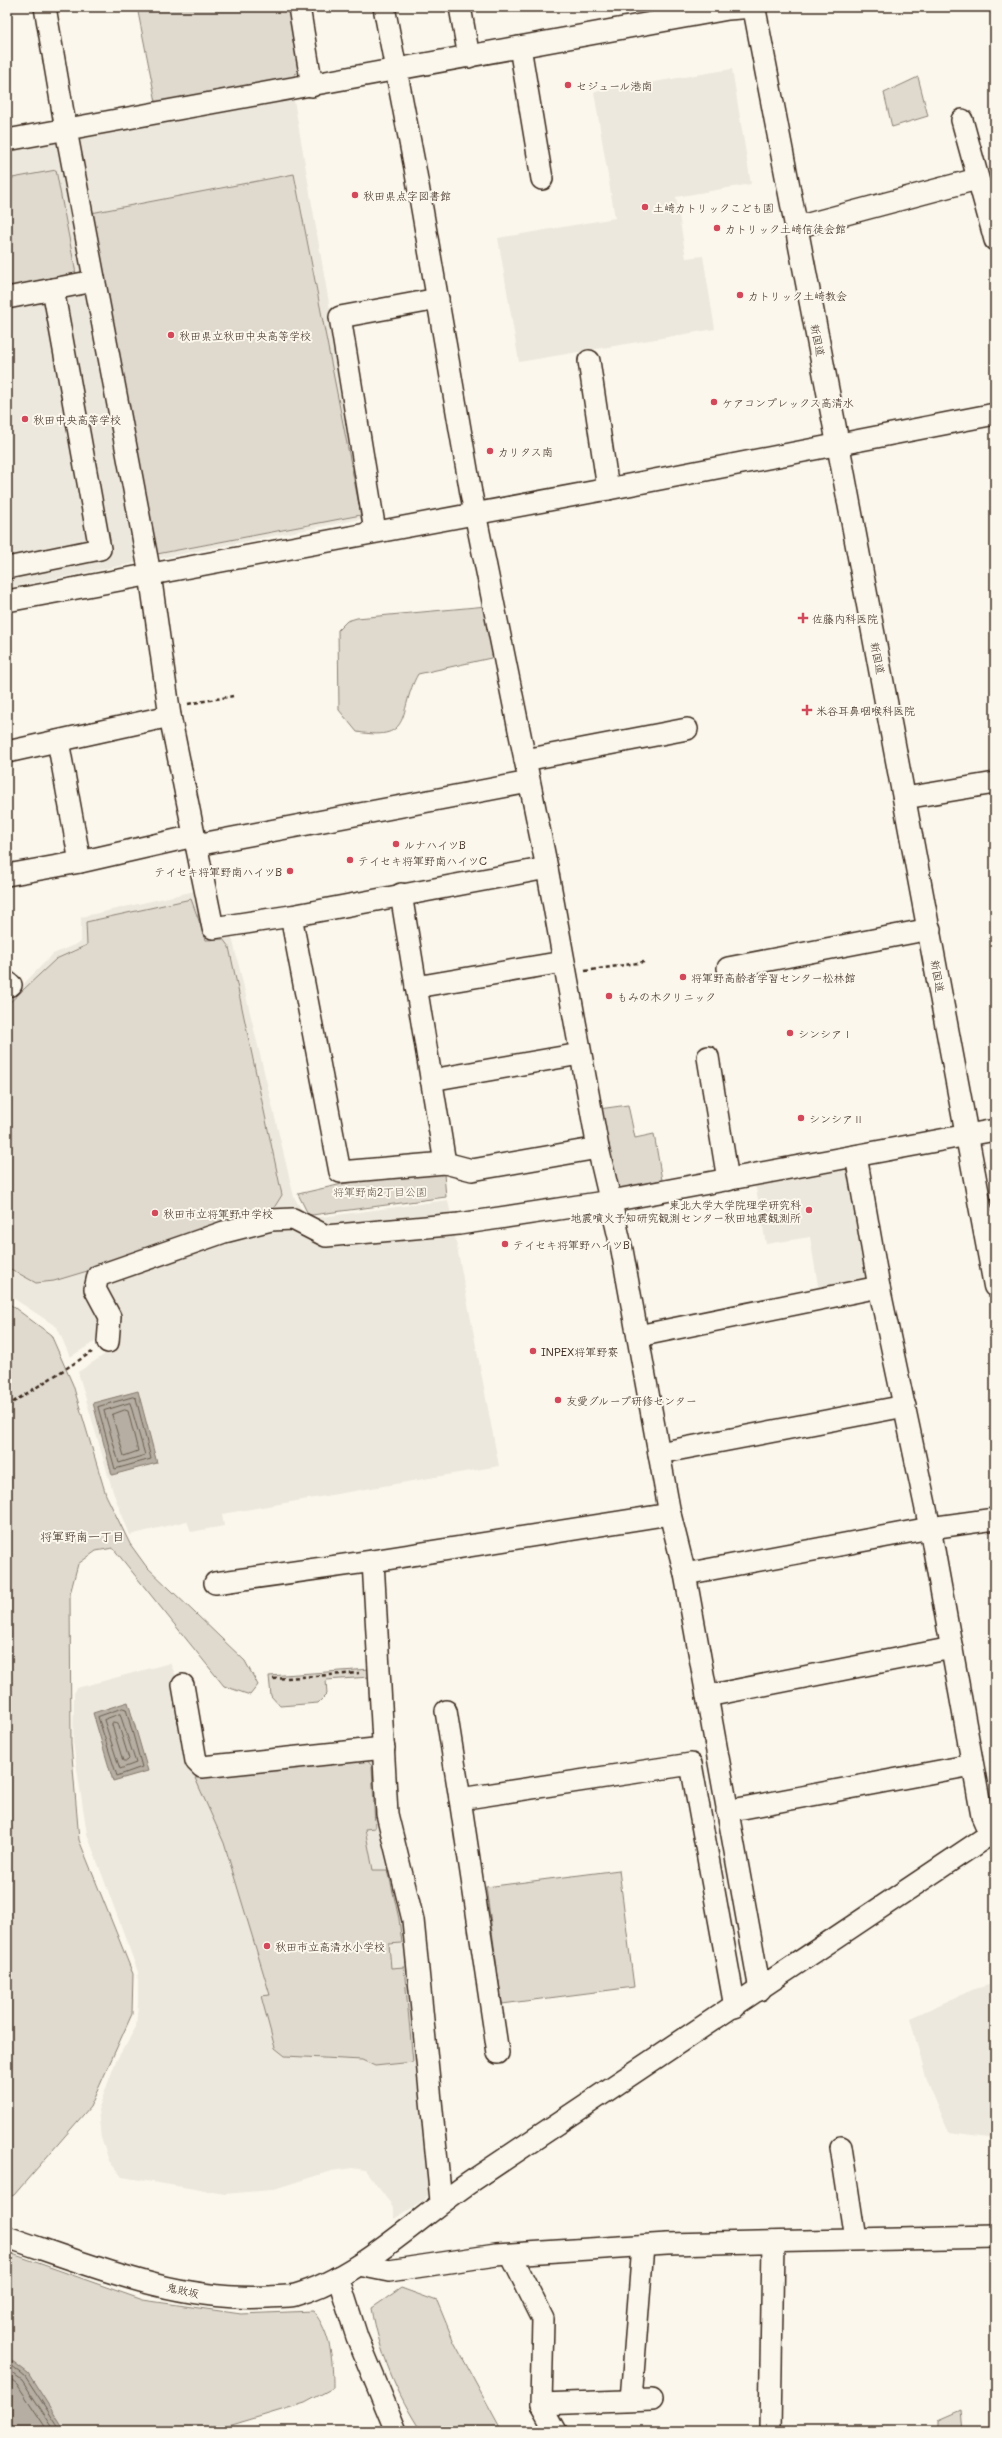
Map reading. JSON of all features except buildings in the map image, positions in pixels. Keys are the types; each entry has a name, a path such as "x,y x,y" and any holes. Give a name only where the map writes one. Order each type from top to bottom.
{"main road":[{"name":"新国道","path":"754,7 930,929 995,1286"}],"street":[{"path":"45,7 66,130 150,574 170,712 213,928 291,916 401,894 547,868"},
{"path":"299,7 312,86"},
{"path":"384,7 438,299 475,513 547,868 580,1054 598,1148 611,1201 638,1336 670,1514 685,1574 760,1990"},
{"path":"460,7 469,57"},
{"path":"7,140 312,86 728,9 754,7"},
{"path":"520,47 542,178"},
{"path":"962,120 995,240"},
{"path":"797,227 977,178"},
{"path":"7,298 94,281"},
{"path":"7,568 100,549 53,289"},
{"path":"375,532 340,318 438,299"},
{"path":"589,361 608,489"},
{"path":"7,601 608,489 995,414"},
{"path":"7,752 58,741 170,712"},
{"path":"525,760 687,729"},
{"path":"58,741 80,862"},
{"path":"7,875 195,840 529,782"},
{"path":"905,798 995,783"},
{"path":"401,894 445,1163"},
{"path":"291,916 340,1172 445,1163 472,1170 598,1148"},
{"path":"728,968 930,929"},
{"path":"416,987 564,968"},
{"path":"431,1080 580,1054"},
{"path":"708,1057 728,1180"},
{"path":"108,1342 110,1317 95,1289 98,1276 224,1232 271,1220 293,1219 326,1236 393,1232 459,1224 611,1201 967,1137 995,1130"},
{"path":"856,1156 879,1287 930,1528 982,1816 993,1832"},
{"path":"638,1336 879,1287"},
{"path":"659,1453 905,1406"},
{"path":"215,1583 373,1561 670,1514"},
{"path":"685,1574 930,1528 995,1519"},
{"path":"373,1561 387,1814 413,1920 441,2201"},
{"path":"707,1696 952,1648"},
{"path":"183,1685 196,1762 202,1767 384,1748"},
{"path":"446,1711 498,2053"},
{"path":"460,1799 691,1764 735,2007"},
{"path":"728,1811 972,1764"},
{"name":"鬼敗坂","path":"7,2237 134,2279 214,2297 238,2299 294,2295 338,2277 359,2265 441,2201 735,2007 993,1832"},
{"path":"841,2147 855,2239"},
{"path":"359,2265 389,2271 511,2255 643,2246 855,2239 995,2237"},
{"path":"770,2431 773,2242"},
{"path":"631,2400 643,2246"},
{"path":"511,2255 543,2319 541,2404 556,2431"},
{"path":"338,2277 357,2337 396,2431"},
{"path":"541,2404 652,2400"}],"path":[{"path":"170,712 233,696"},
{"path":"564,968 644,962"},
{"path":"7,1406 108,1342"},
{"path":"273,1679 363,1673"}],"shaded area":[{"name":"土崎カトリックこども園","path":"732,69 751,184 676,197 686,258 703,256 715,329 519,362 498,238 615,218 594,92"},
{"name":"秋田県立秋田中央高等学校","path":"294,100 366,518 7,588 7,151"},
{"name":"秋田市立将軍野中学校","path":"195,891 231,933 294,1197 307,1219 448,1200 499,1466 222,1514 224,1526 191,1532 187,1521 130,1535 113,1492 78,1372 113,1349 103,1337 70,1357 57,1327 13,1298 7,1291 7,1001 53,954 81,942 81,917"},
{"name":"東北大学大学院理学研究科 地震噴火予知研究観測センター秋田地震観測所","path":"850,1167 870,1277 863,1284 819,1292 810,1237 766,1244 755,1183"},
{"name":"秋田市立高清水小学校","path":"170,1663 176,1676 190,1770 195,1775 366,1755 377,1764 379,1826 402,1919 429,2192 425,2200 394,2219 394,2208 365,2170 352,2168 331,2171 271,2190 225,2194 122,2177 109,2161 101,2138 98,2110 116,2061 136,2027 138,1972 87,1834 73,1743 74,1693 77,1688"},
{"path":"995,1983 995,2146 988,2137 949,2132 926,2078 910,2018 972,1990"}],"green space":[{"path":"137,7 288,7 299,69 293,77 156,102"},
{"path":"918,77 928,116 892,127 884,93"},
{"path":"56,170 77,279 7,293 7,179"},
{"path":"294,174 361,515 157,554 91,213"},
{"path":"487,606 495,653 491,658 418,674 401,721 396,728 388,732 375,734 357,732 339,710 338,630 347,621 357,618"},
{"path":"191,899 206,940 223,939 229,947 282,1195 272,1211 184,1242 54,1281 36,1283 7,1267 7,1005 56,959 87,945 86,922"},
{"path":"628,1105 635,1138 654,1134 662,1180 618,1189 599,1109"},
{"name":"将軍野南2丁目公園","path":"444,1174 446,1197 312,1215 308,1214 298,1194 382,1175"},
{"path":"7,1302 51,1335 73,1385 106,1495 130,1544 146,1566 245,1661 258,1685 250,1695 224,1686 113,1548 96,1551 78,1564 70,1594 71,1744 79,1840 133,1974 132,2014 90,2107 14,2195 7,2198"},
{"path":"370,1669 370,1677 326,1680 327,1694 318,1703 280,1706 271,1696 269,1676"},
{"path":"363,1756 372,1766 375,1828 365,1829 373,1870 388,1870 399,1919 402,1943 389,1944 391,1968 404,1967 413,2062 375,2066 362,2060 285,2056 275,2048 261,1996 270,1995 224,1843 195,1778"},
{"path":"619,1870 634,1987 502,2004 486,1887"},
{"path":"7,2252 143,2300 241,2314 313,2311 324,2328 330,2347 333,2388 305,2403 222,2428 219,2431 7,2431"},
{"path":"401,2288 437,2301 454,2342 502,2431 421,2431 404,2402 390,2372 379,2341 372,2308"},
{"path":"962,2411 964,2431 939,2431 939,2421"}],"water":[{"path":"138,1391 157,1463 112,1475 93,1403"},
{"path":"128,1702 148,1771 113,1781 93,1713"},
{"path":"7,2357 28,2373 65,2431 7,2431"}],"place":[{"name":"セジュール港南","path":"568,85"},
{"name":"秋田県点字図書館","path":"355,195"},
{"name":"土崎カトリックこども園","path":"645,207"},
{"name":"カトリック土崎信徒会館","path":"717,228"},
{"name":"カトリック土崎教会","path":"740,295"},
{"name":"秋田県立秋田中央高等学校","path":"171,335"},
{"name":"ケアコンプレックス高清水","path":"714,402"},
{"name":"秋田中央高等学校","path":"25,419"},
{"name":"カリタス南","path":"490,451"},
{"name":"佐藤内科医院","path":"803,618"},
{"name":"米谷耳鼻咽喉科医院","path":"807,710"},
{"name":"ルナハイツB","path":"396,844"},
{"name":"テイセキ将軍野南ハイツC","path":"350,860"},
{"name":"テイセキ将軍野南ハイツB","path":"290,871"},
{"name":"将軍野高齢者学習センター松林館","path":"683,977"},
{"name":"もみの木クリニック","path":"609,996"},
{"name":"シンシアⅠ","path":"790,1033"},
{"name":"シンシアⅡ","path":"801,1118"},
{"name":"東北大学大学院理学研究科 地震噴火予知研究観測センター秋田地震観測所","path":"809,1210"},
{"name":"秋田市立将軍野中学校","path":"155,1213"},
{"name":"テイセキ将軍野ハイツB","path":"505,1244"},
{"name":"INPEX将軍野寮","path":"533,1351"},
{"name":"友愛グループ研修センター","path":"558,1400"},
{"name":"秋田市立高清水小学校","path":"267,1946"}],"district":[{"name":"将軍野南一丁目","path":"82,1536"}]}
